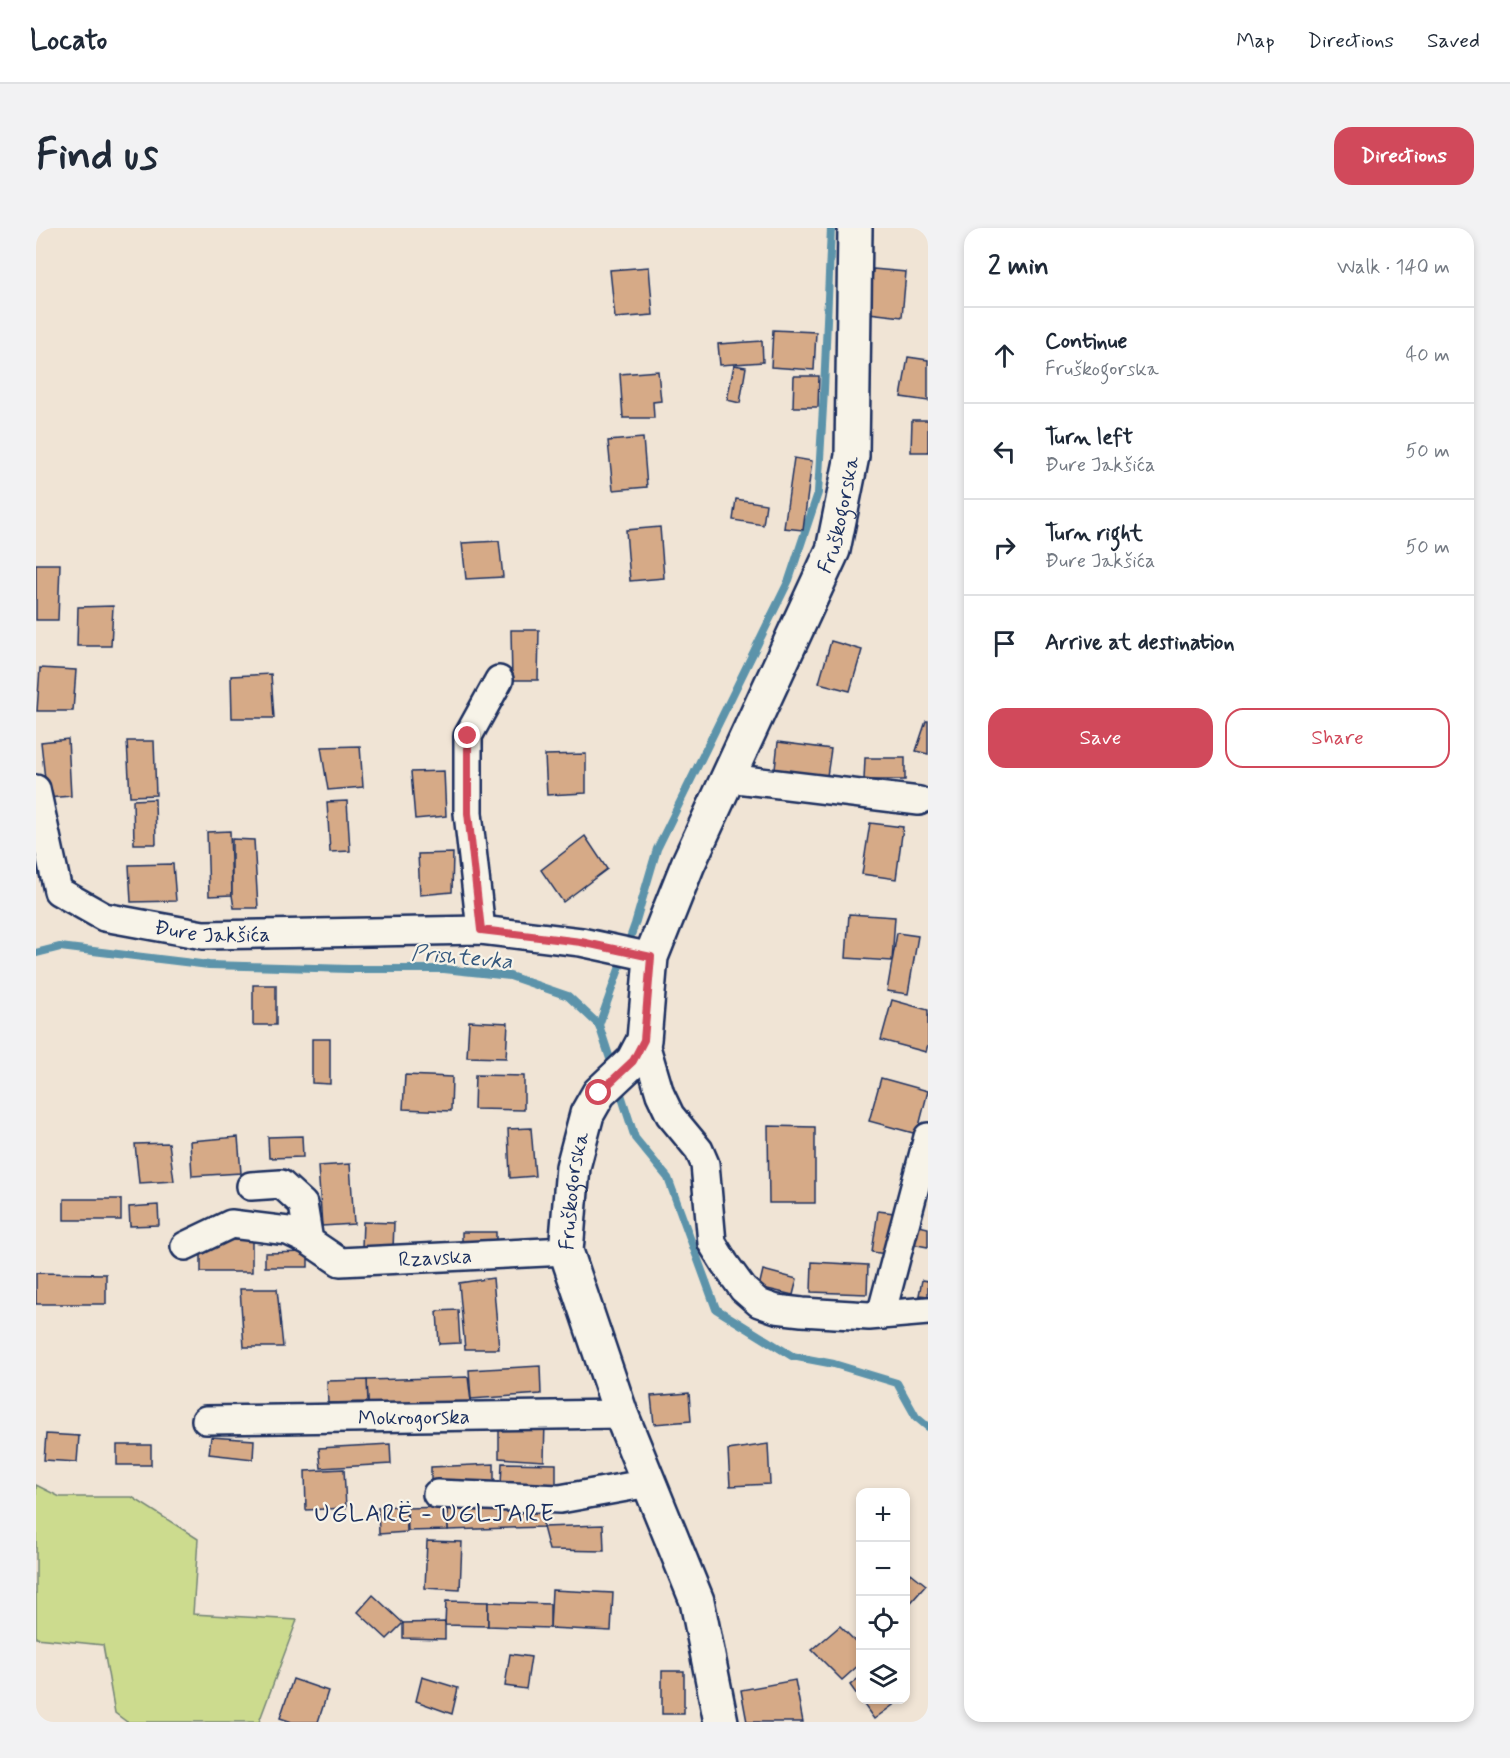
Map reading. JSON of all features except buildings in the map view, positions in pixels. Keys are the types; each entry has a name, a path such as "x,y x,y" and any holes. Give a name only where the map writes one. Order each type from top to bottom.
{"street":[{"name":"Fruškogorska","path":"721,1722 697,1601 621,1413 566,1251 573,1167 587,1114 599,1093 638,1050 651,957 688,864 833,550 852,456 855,228"},
{"path":"481,930 468,813 468,736 499,681"},
{"path":"728,778 919,801"},
{"name":"Đure Jakšića","path":"36,789 58,891 104,917 203,935 481,930 581,942 651,957"},
{"path":"638,1050 670,1115 699,1150 705,1164 712,1243 743,1289 759,1303 776,1309 869,1316 928,1311"},
{"path":"881,1315 928,1137"},
{"path":"251,1186 281,1184 303,1204 309,1240"},
{"name":"Rzavska","path":"184,1246 231,1224 288,1232 309,1240 340,1262 566,1251"},
{"name":"Mokrogorska","path":"206,1420 621,1413"},
{"path":"437,1494 560,1499 649,1483"}],"green space":[{"path":"36,1485 60,1497 132,1497 198,1539 193,1614 297,1620 259,1722 127,1722 115,1713 103,1645 36,1638"}],"waterway":[{"path":"599,1025 635,924 657,849 789,580 818,493 831,228"},
{"name":"Prishtevka","path":"36,953 60,947 209,965 444,969 510,976 568,996 599,1025 613,1068"},
{"name":"Prishtevka","path":"618,1085 635,1138 668,1178 716,1309 792,1356 834,1364 897,1383 916,1417 928,1427"}],"district":[{"name":"UGLARË - UGLJARE","path":"435,1513"}],"route":[{"path":"468,736 468,813 481,930 581,942 651,957 644,1040 633,1061 599,1093"}]}
